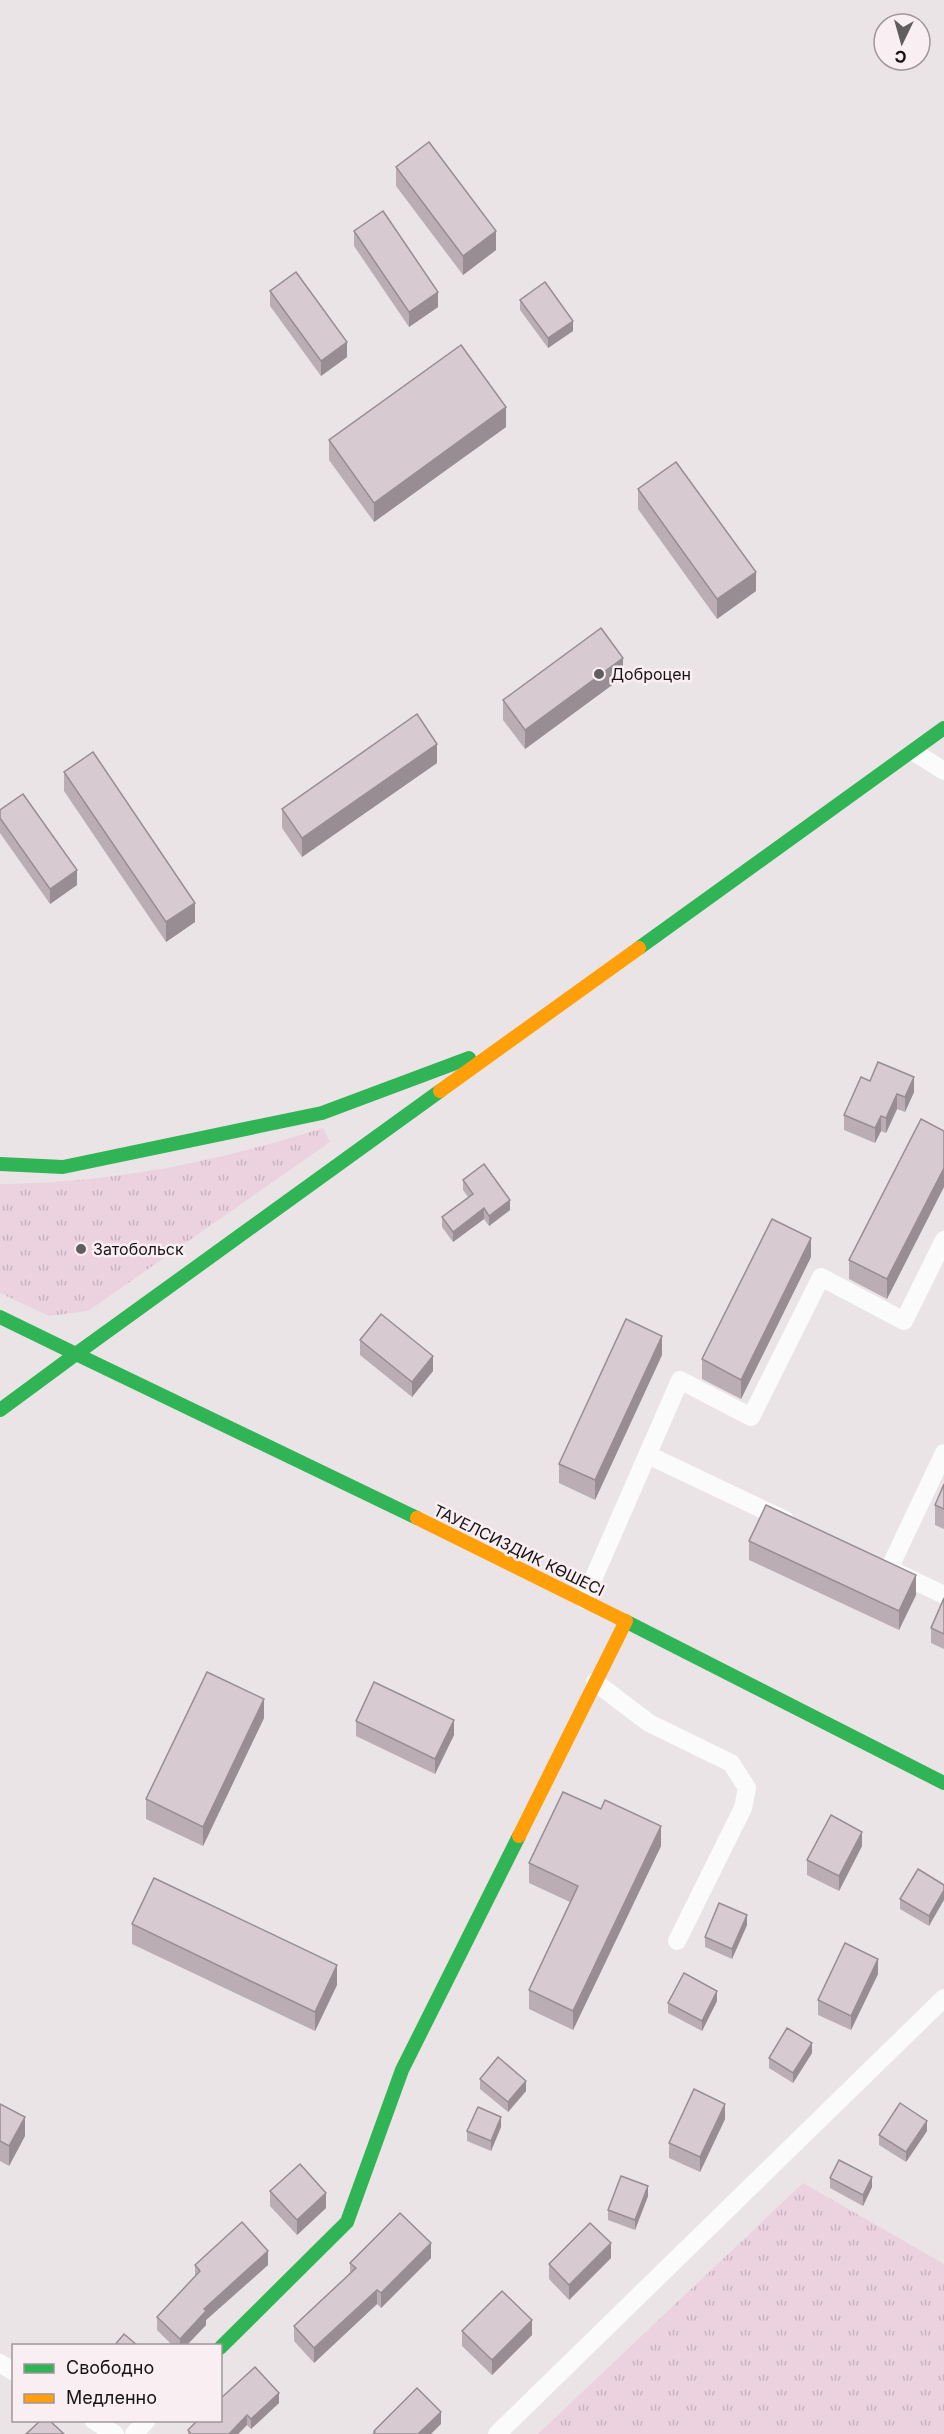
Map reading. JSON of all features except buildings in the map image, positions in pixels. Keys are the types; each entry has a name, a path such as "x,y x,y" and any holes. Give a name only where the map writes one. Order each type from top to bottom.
{"main road":[{"path":"0,1410 914,752 944,728"},
{"path":"0,1164 63,1167 322,1113 512,1041"},
{"name":"ТАУЕЛСИЗДИК КӨШЕСІ","path":"0,1317 248,1435 584,1600 944,1783"},
{"path":"222,2346 347,2223 402,2070 626,1621"}],"street":[{"path":"914,752 944,771"},
{"path":"584,1600 680,1380 751,1417 821,1277 904,1321 944,1240"},
{"path":"648,1455 805,1529"},
{"path":"943,1456 883,1566 944,1595"},
{"path":"595,1682 649,1723 731,1763 747,1788 743,1808 676,1941"},
{"path":"496,2434 944,1998"},
{"path":"95,2422 115,2434"},
{"path":"134,2434 146,2422"}],"green space":[{"path":"323,1128 330,1142 88,1311 49,1316 0,1293 0,1184 42,1183 124,1175 243,1151"},
{"path":"803,2183 944,2264 944,2434 538,2434"}],"traffic: fast":[{"path":"639,948 944,728"},
{"path":"0,1164 63,1167 322,1113 469,1058"},
{"path":"0,1317 76,1354 440,1091"},
{"path":"76,1354 417,1518"},
{"path":"0,1410 76,1354"},
{"path":"625,1621 944,1783"},
{"path":"222,2346 347,2222 402,2070 519,1836"}],"traffic: slow":[{"path":"440,1091 639,948"},
{"path":"417,1518 625,1621"},
{"path":"519,1836 626,1621"}],"place":[{"name":"Доброцен","path":"599,674"},
{"name":"Затобольск","path":"81,1249"}]}
